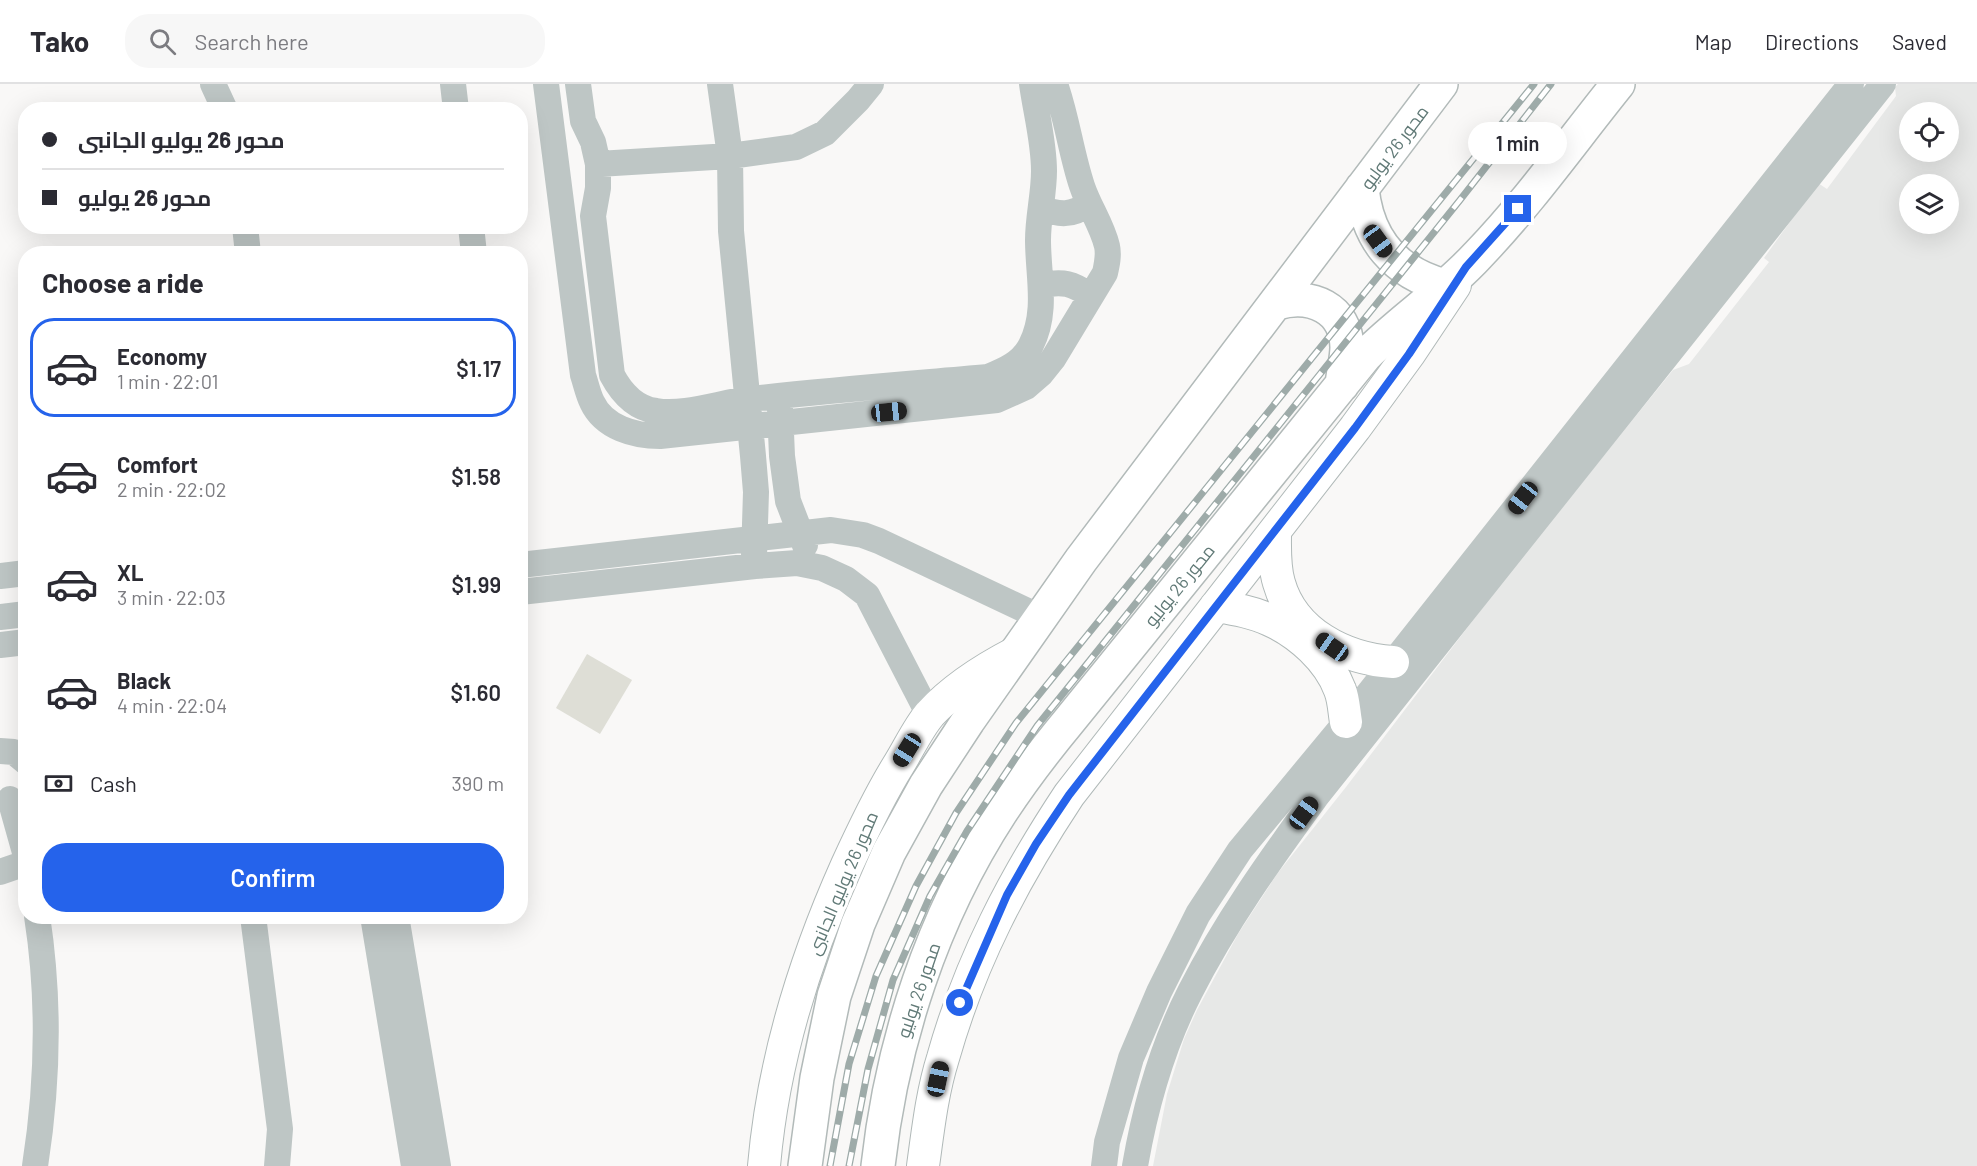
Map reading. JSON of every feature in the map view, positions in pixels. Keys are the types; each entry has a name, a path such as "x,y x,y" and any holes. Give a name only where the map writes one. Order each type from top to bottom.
{"highway":[{"name":"محور 26 يوليو","path":"805,1166 817,1078 834,996 858,924 889,852 926,785 1040,617 1123,503 1441,84"},
{"name":"محور 26 يوليو","path":"878,1166 892,1077 906,1021 924,967 966,873 1000,813 1033,766 1341,384 1390,331 1455,277 1504,226 1618,84"},
{"path":"1362,188 1369,222 1386,252 1419,278 1455,277"},
{"path":"1277,303 1291,299 1305,299 1330,310 1339,321 1345,334 1347,348 1341,384"}],"main road":[{"path":"923,1166 929,1118 942,1060 960,1003 1007,895 1036,844 1069,795 1355,428 1409,354 1455,277"},
{"path":"1275,533 1278,580 1282,593 1299,619 1319,637 1350,655 1392,662"},
{"path":"1216,606 1269,619 1302,640 1334,676 1341,692 1346,722"},
{"name":"محور 26 يوليو الجانبى","path":"764,1166 766,1134 780,1059 800,986 825,915 869,816 929,716 972,678 1015,653"}],"street":[{"path":"213,84 221,102"},
{"path":"453,84 455,102"},
{"path":"546,84 583,375 592,404 606,420 641,436 751,427 997,400 1026,387 1041,374 1053,358 1105,273 1108,260 1108,247 1102,228 1088,204 1055,84"},
{"path":"578,84 583,121 593,142 598,164 598,188 593,216 612,375 621,392 637,404 655,411 675,412 748,399 988,376 1006,370 1022,358 1031,345 1039,320 1041,285 1038,238 1043,160 1032,84"},
{"path":"720,84 730,156 731,231 756,492 755,566"},
{"path":"598,164 730,156 796,147 825,133 871,84"},
{"path":"1135,1166 1160,1066 1189,994 1231,918 1268,862 1783,188 1851,84"},
{"path":"1783,188 1883,84"},
{"path":"551,123 570,128 583,121"},
{"path":"1041,208 1054,213 1067,214 1078,212 1088,204"},
{"path":"562,220 580,212 593,216"},
{"path":"1104,1166 1107,1142 1131,1058 1159,992 1198,914 1240,850 1346,722 1392,662 1764,212"},
{"path":"1041,285 1065,282 1077,286 1091,296"},
{"path":"779,396 788,501 801,532 810,565"},
{"path":"528,564 831,530 864,535 1040,617"},
{"path":"528,591 755,566 796,563 822,568 846,579 867,595 929,716"},
{"path":"0,576 18,574"},
{"path":"0,617 18,615"},
{"path":"0,645 18,643"},
{"path":"0,751 14,752 18,755"},
{"path":"12,795 18,821"},
{"path":"0,872 18,866"},
{"path":"35,1166 44,1094 46,1055 44,977 38,924"},
{"path":"254,924 280,1129 282,1165"},
{"path":"374,924 414,1166"},
{"path":"397,924 438,1166"}],"shaded area":[{"path":"1898,84 1977,84 1977,1166 1153,1166 1167,1094 1184,1039 1238,934 1277,874 1506,577 1673,370 1689,364 1769,262 1764,258 1818,183 1827,189 1896,96 1895,87"},
{"path":"587,654 632,680 600,734 556,708"}],"railway":[{"path":"830,1166 849,1064 876,976 916,886 956,813 1016,723 1534,84"},
{"path":"849,1166 868,1069 893,980 930,896 967,831 1037,726 1551,84"}],"route":[{"path":"960,1003 1007,895 1036,844 1069,795 1355,428 1409,354 1466,267 1518,209"}]}
